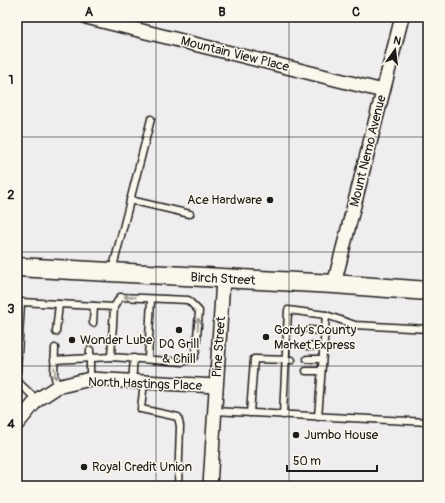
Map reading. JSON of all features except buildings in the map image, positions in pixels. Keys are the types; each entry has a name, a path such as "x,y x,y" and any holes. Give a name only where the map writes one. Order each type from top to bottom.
{"main road":[{"name":"Birch Street","path":"17,267 334,284 428,291"}],"street":[{"name":"Mountain View Place","path":"86,17 383,90"},
{"name":"Mount Nemo Avenue","path":"334,284 402,17"},
{"name":"Pine Street","path":"210,486 223,279"},
{"name":"North Hastings Place","path":"17,424 36,400 57,387 90,379 216,386"}],"lane":[{"path":"112,273 151,119"},
{"path":"130,200 190,214"},
{"path":"54,360 134,358 183,362 194,357 196,351 199,310 188,300 120,297 114,307 111,358"},
{"path":"148,359 151,299"},
{"path":"17,372 21,302 114,307"},
{"path":"56,332 59,304"},
{"path":"93,323 94,306"},
{"path":"283,415 291,329 288,310 326,315 355,325 428,329"},
{"path":"318,417 326,315"},
{"path":"309,330 325,331"},
{"path":"308,346 324,346"},
{"path":"55,348 54,360 57,387"},
{"path":"90,350 90,379"},
{"path":"134,358 141,409 178,417 180,426 178,486"},
{"path":"250,413 254,359 289,360"},
{"path":"307,359 322,359"},
{"path":"306,371 321,371"},
{"path":"17,381 36,400"},
{"path":"214,411 428,422"}],"place":[{"name":"Ace Hardware","path":"270,200"},
{"name":"DQ Grill & Chill","path":"179,330"},
{"name":"Gordy's County Market Express","path":"266,337"},
{"name":"Wonder Lube","path":"72,340"},
{"name":"Jumbo House","path":"296,435"},
{"name":"Royal Credit Union","path":"84,467"}]}
